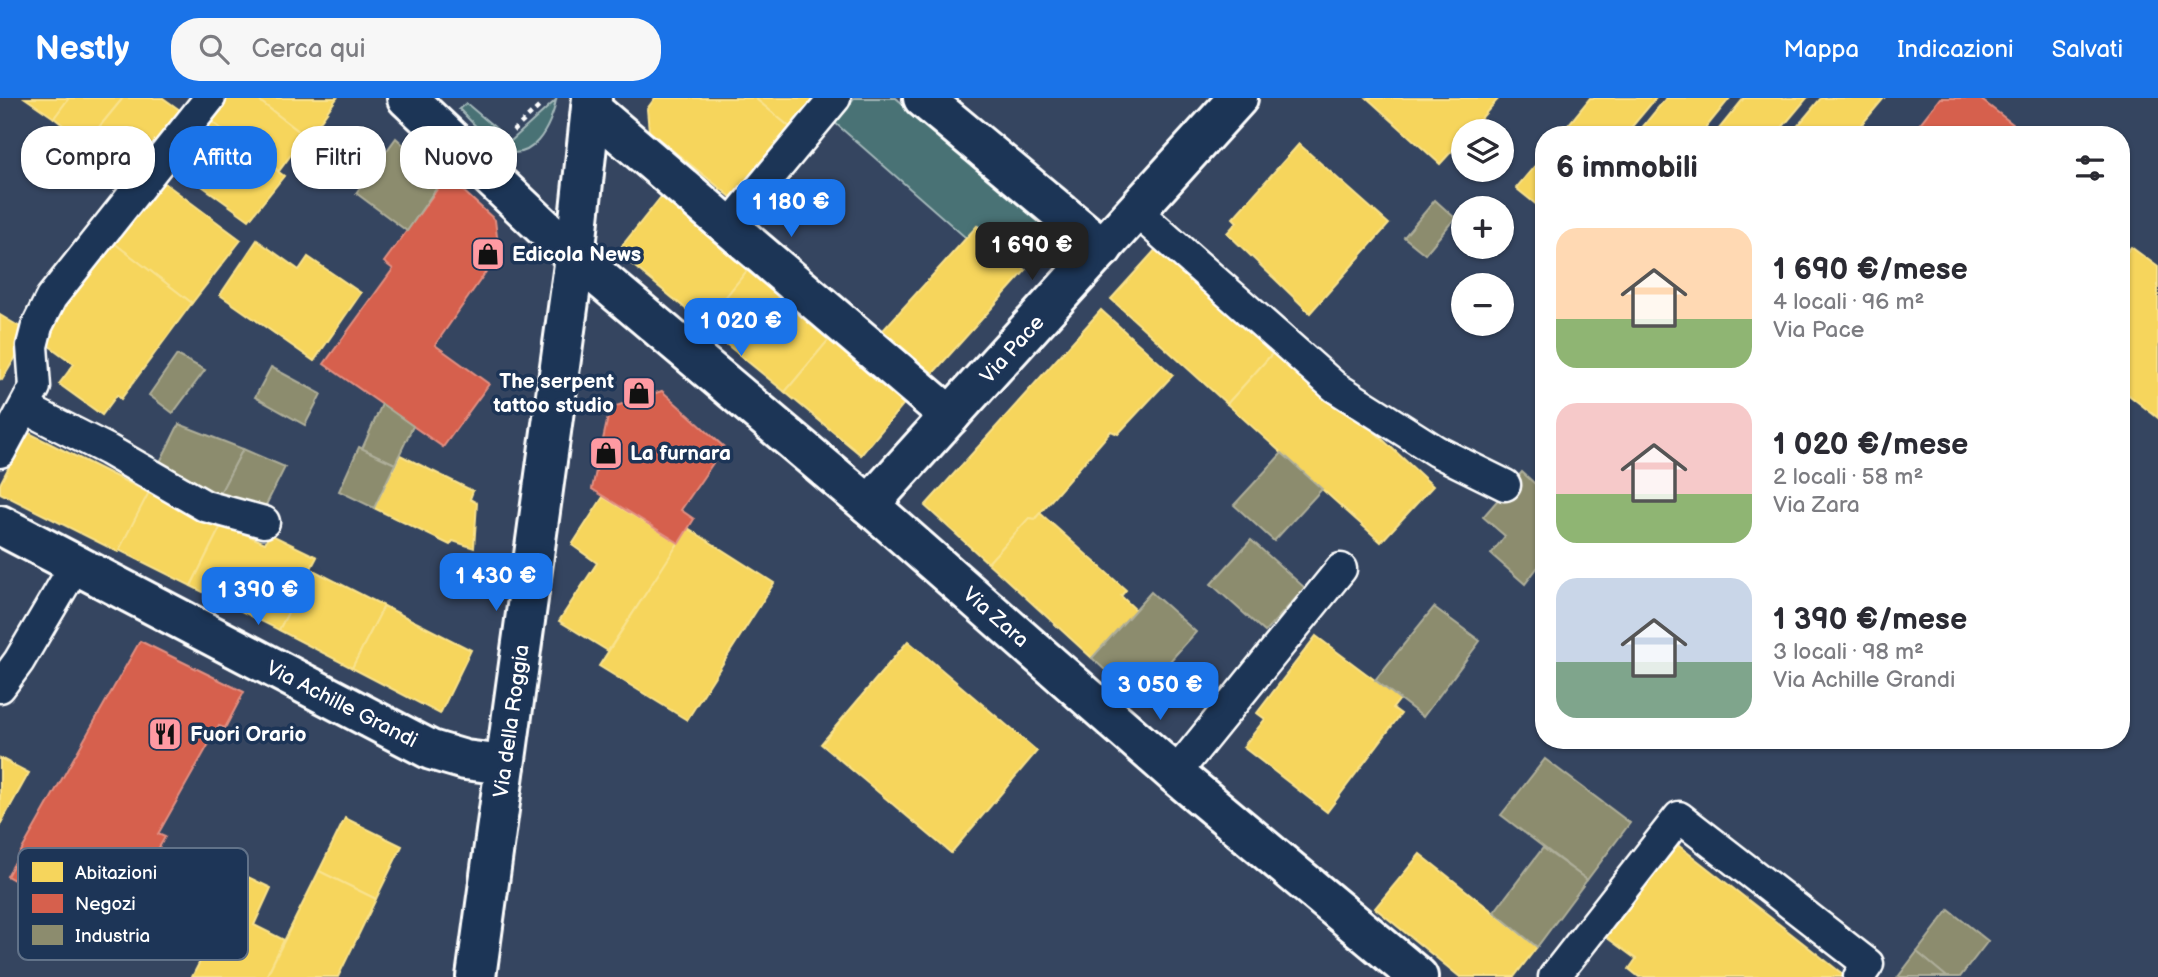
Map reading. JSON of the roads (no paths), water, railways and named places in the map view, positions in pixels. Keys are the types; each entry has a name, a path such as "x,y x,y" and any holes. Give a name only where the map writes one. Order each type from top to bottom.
{"street":[{"name":"Via Zara","path":"407,98 575,257 869,505 1175,774 1418,977"},
{"path":"923,98 1103,248"},
{"name":"Via Pace","path":"869,505 1238,98"},
{"name":"Via della Roggia","path":"476,977 575,257 591,104"},
{"path":"591,104 950,416"},
{"name":"Via Achille Grandi","path":"0,525 431,750 465,760 505,765"}],"lane":[{"path":"0,452 35,387 32,346 37,326 51,298 210,98"},
{"path":"729,226 835,98"},
{"path":"1136,211 1335,387 1436,451 1504,485"},
{"path":"25,408 108,450 205,506 264,522"},
{"path":"0,687 26,651 76,564"},
{"path":"1175,774 1340,569"},
{"path":"1554,977 1679,817 1868,964 1859,977"}],"place":[{"name":"Edicola News","path":"488,254"},
{"name":"The serpent tattoo studio","path":"639,393"},
{"name":"La furnara","path":"606,453"},
{"name":"Fuori Orario","path":"165,734"}]}
